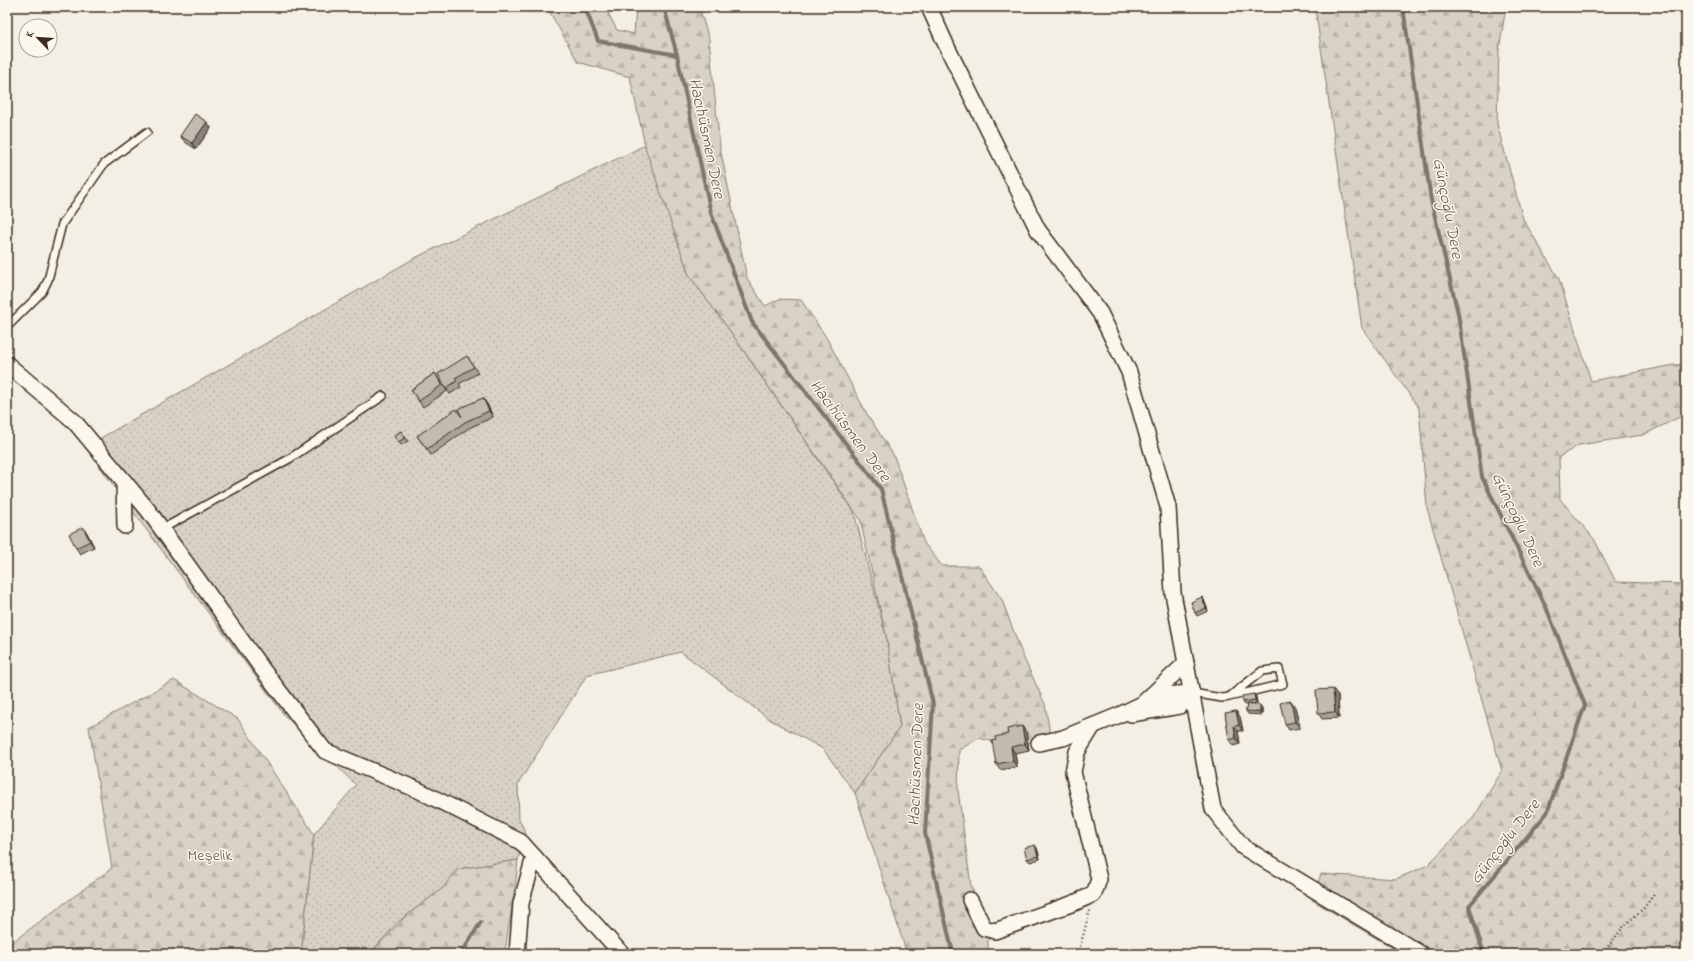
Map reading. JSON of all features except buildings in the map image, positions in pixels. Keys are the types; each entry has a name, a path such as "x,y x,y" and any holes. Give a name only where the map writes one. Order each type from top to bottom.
{"street":[{"path":"930,7 948,49 1038,230 1100,313 1129,372 1168,507 1173,593 1213,809 1243,847 1420,954"},
{"path":"7,364 74,421 124,481 162,529 260,666 325,751 418,790 521,842 622,954"},
{"path":"124,481 125,526"},
{"path":"1039,743 1063,738 1142,704 1186,663"},
{"path":"1151,696 1192,693"},
{"path":"1117,716 1180,706 1192,693"},
{"path":"970,900 984,928 995,931 1074,903 1094,894 1099,879 1073,772 1077,752 1093,726"},
{"path":"517,954 522,903 534,857"}],"lane":[{"path":"7,327 42,292 48,280 62,224 104,164 148,132"},
{"path":"162,529 289,459 383,396"},
{"path":"1192,693 1222,698 1229,697 1283,684 1279,669 1262,671 1229,697"}],"path":[{"path":"1607,954 1607,948 1624,926 1644,908 1655,893"},
{"path":"1078,954 1094,894"}],"green space":[{"path":"547,7 605,7 617,30 634,34 636,7 699,7 709,39 720,148 747,278 765,306 779,299 801,300 826,337 867,414 894,456 924,543 942,566 979,566 1002,600 1022,654 1045,704 1050,734 1024,745 998,743 979,738 959,750 958,790 971,886 988,927 988,954 907,954 855,793 900,727 887,640 860,519 730,331 689,275 646,150 630,77 578,62"},
{"path":"1315,7 1506,7 1499,50 1497,124 1523,219 1559,279 1591,381 1686,364 1686,414 1643,435 1579,445 1559,457 1560,499 1594,539 1616,582 1686,584 1686,954 1403,954 1312,900 1321,874 1396,879 1428,865 1474,817 1502,771 1427,508 1419,408 1362,328"},
{"path":"645,145 689,275 730,331 854,512 887,640 900,727 855,793 823,749 769,719 681,652 587,675 518,784 519,819 526,834 518,860 458,869 443,888 399,921 369,954 301,954 314,834 356,785 285,716 85,447 413,259"},
{"name":"Meşelik","path":"174,680 238,719 314,834 301,954 7,954 7,946 112,868 89,727"},
{"path":"518,860 506,943 502,954 370,954 406,916 443,888 458,869"}],"waterway":[{"name":"Hacıhüsmen Dere","path":"585,7 598,41 677,55 711,213 752,322 881,489 933,704 925,833 953,954"},
{"path":"664,7 677,55"},
{"name":"Günçoğlu Dere","path":"1403,7 1431,200 1458,313 1482,477 1546,607 1585,705 1547,813 1469,906 1484,954"},
{"path":"461,954 481,922"}]}
